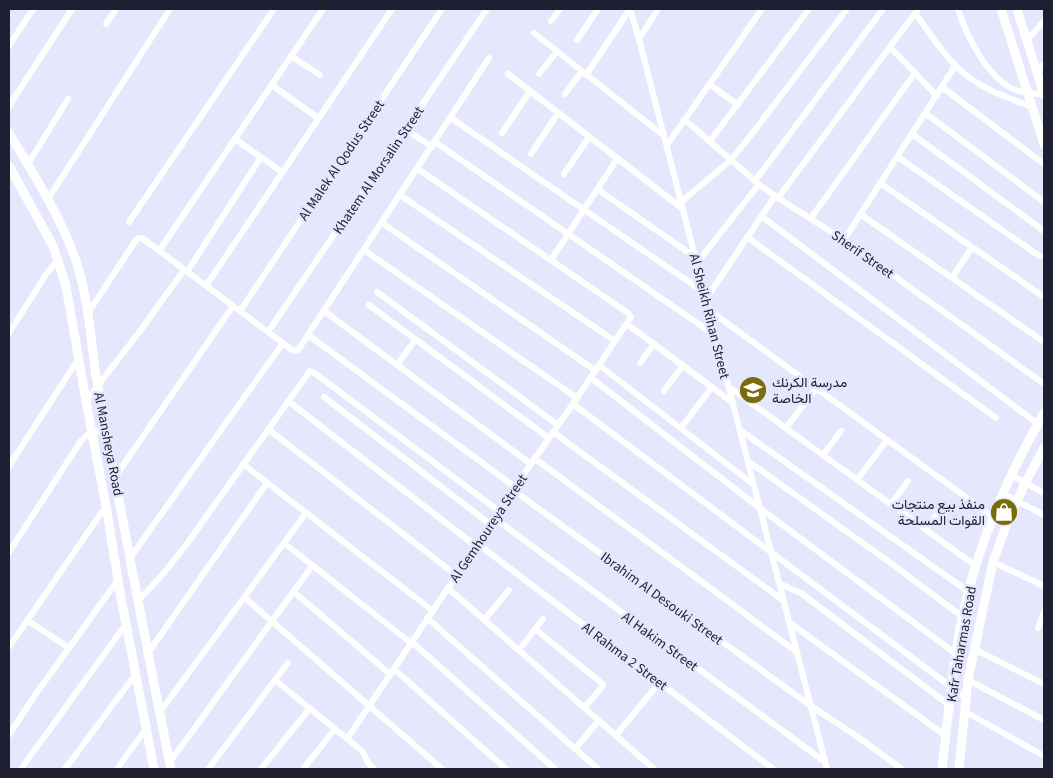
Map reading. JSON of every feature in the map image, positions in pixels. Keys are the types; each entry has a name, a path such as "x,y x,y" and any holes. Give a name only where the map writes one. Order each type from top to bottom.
{"street":[{"path":"9,46 33,9"},
{"path":"9,106 72,9"},
{"path":"106,24 116,9"},
{"path":"48,199 170,9"},
{"path":"129,222 274,9"},
{"path":"159,251 324,9"},
{"path":"206,286 392,9"},
{"name":"Al Malek Al Qodus Street","path":"240,311 442,9"},
{"name":"Khatem Al Morsalin Street","path":"268,332 487,9"},
{"path":"551,22 560,9"},
{"path":"577,40 598,9"},
{"path":"566,94 584,73 630,9"},
{"name":"Al Sheikh Rihan Street","path":"630,9 827,766"},
{"path":"639,39 658,9"},
{"path":"710,141 809,9"},
{"path":"508,74 682,206 731,160 846,9"},
{"path":"597,189 696,260 757,182 883,9"},
{"path":"958,9 966,31 976,50 999,79 1012,88 1028,93 1044,94 1019,10"},
{"path":"1001,9 1044,144"},
{"path":"666,145 759,10"},
{"path":"450,118 706,296 761,216 917,11 942,51 968,77 980,85 1032,107"},
{"path":"1027,40 1044,21"},
{"path":"534,33 664,136"},
{"path":"890,47 937,96"},
{"path":"539,74 557,51"},
{"path":"292,56 320,75"},
{"path":"88,313 136,240 142,238 294,351 298,350 490,58"},
{"path":"1037,72 1044,64"},
{"path":"844,240 956,66"},
{"path":"810,218 914,74"},
{"path":"709,84 738,105"},
{"path":"272,85 318,118"},
{"path":"942,87 1044,164"},
{"path":"502,133 530,91"},
{"path":"28,164 68,100"},
{"path":"531,154 558,113"},
{"path":"926,113 1044,202"},
{"name":"Sherif Street","path":"684,120 776,197 844,240 1044,384"},
{"path":"405,129 433,144 716,336"},
{"name":"Al Mansheya Road","path":"9,133 48,199 73,254 81,279 88,313 97,387 171,765"},
{"path":"912,134 1044,231"},
{"path":"564,174 589,137"},
{"path":"235,140 282,172"},
{"path":"86,401 186,271 261,157"},
{"path":"898,157 1035,254 1044,256"},
{"path":"551,260 617,158"},
{"name":"Al Mansheya Road","path":"9,166 46,232 58,260 66,286 135,675 154,769"},
{"path":"418,169 630,314 629,321 654,344 733,403"},
{"path":"880,183 1044,298"},
{"path":"400,195 615,341"},
{"path":"860,214 1044,342"},
{"path":"761,216 1038,424"},
{"path":"382,223 598,368 681,428 754,485"},
{"path":"748,237 996,418"},
{"path":"952,278 972,247"},
{"path":"364,250 575,401 966,698"},
{"path":"9,333 47,273 58,260 73,254"},
{"path":"377,292 558,425"},
{"path":"369,305 784,601"},
{"path":"115,477 233,306"},
{"path":"709,310 993,518"},
{"path":"324,311 797,652"},
{"name":"Al Gemhoureya Street","path":"347,739 532,461 629,321"},
{"name":"Ibrahim Al Desouki Street","path":"308,335 811,706 902,769"},
{"path":"397,365 416,340"},
{"path":"130,558 283,343"},
{"path":"640,363 654,344"},
{"path":"9,466 78,358"},
{"path":"664,391 683,365"},
{"path":"138,600 175,560 308,372 313,372 499,511"},
{"path":"590,378 760,509 956,654"},
{"path":"681,428 712,387"},
{"path":"729,387 976,566"},
{"path":"786,428 816,388"},
{"name":"Al Hakim Street","path":"324,397 827,766"},
{"name":"Al Rahma 2 Street","path":"288,401 773,769"},
{"name":"Kafr Taharmas Road","path":"942,769 956,654 976,566 1002,494 1044,413"},
{"path":"9,552 81,441 88,435 105,428"},
{"path":"268,429 456,575"},
{"path":"740,430 969,592"},
{"path":"823,455 840,431"},
{"path":"857,480 886,440"},
{"name":"Kafr Taharmas Road","path":"959,769 968,680 993,562 1025,482 1044,448"},
{"path":"748,461 963,617"},
{"path":"243,464 433,611"},
{"path":"1011,475 1044,493"},
{"path":"890,504 908,481"},
{"path":"148,653 267,483"},
{"path":"1002,494 1044,515"},
{"path":"9,647 106,506"},
{"path":"926,530 942,507"},
{"path":"160,712 306,513"},
{"path":"284,543 411,642 555,769"},
{"path":"993,562 1044,586"},
{"path":"171,765 312,566"},
{"path":"9,735 33,698 118,580"},
{"path":"780,584 801,593 949,705"},
{"path":"448,588 654,769"},
{"path":"484,620 509,590"},
{"path":"294,592 392,671 506,769"},
{"path":"244,597 442,769"},
{"path":"1038,628 1044,612"},
{"path":"428,618 598,769"},
{"path":"518,650 543,619"},
{"path":"27,620 69,648"},
{"path":"790,623 946,736"},
{"path":"21,769 126,624"},
{"path":"535,629 603,684 584,708"},
{"path":"974,649 1044,684"},
{"path":"208,769 288,663"},
{"path":"65,769 135,675"},
{"path":"275,680 362,751 374,769"},
{"path":"968,680 1044,720"},
{"path":"616,735 659,683"},
{"path":"261,769 310,708"},
{"path":"964,711 1044,756"},
{"path":"575,749 599,720"},
{"path":"117,769 146,729"},
{"path":"303,769 335,730"}],"place":[{"name":"مدرسة الكرنك الخاصة","path":"753,390"},
{"name":"منفذ بيع منتجات القوات المسلحة","path":"1004,512"}]}
